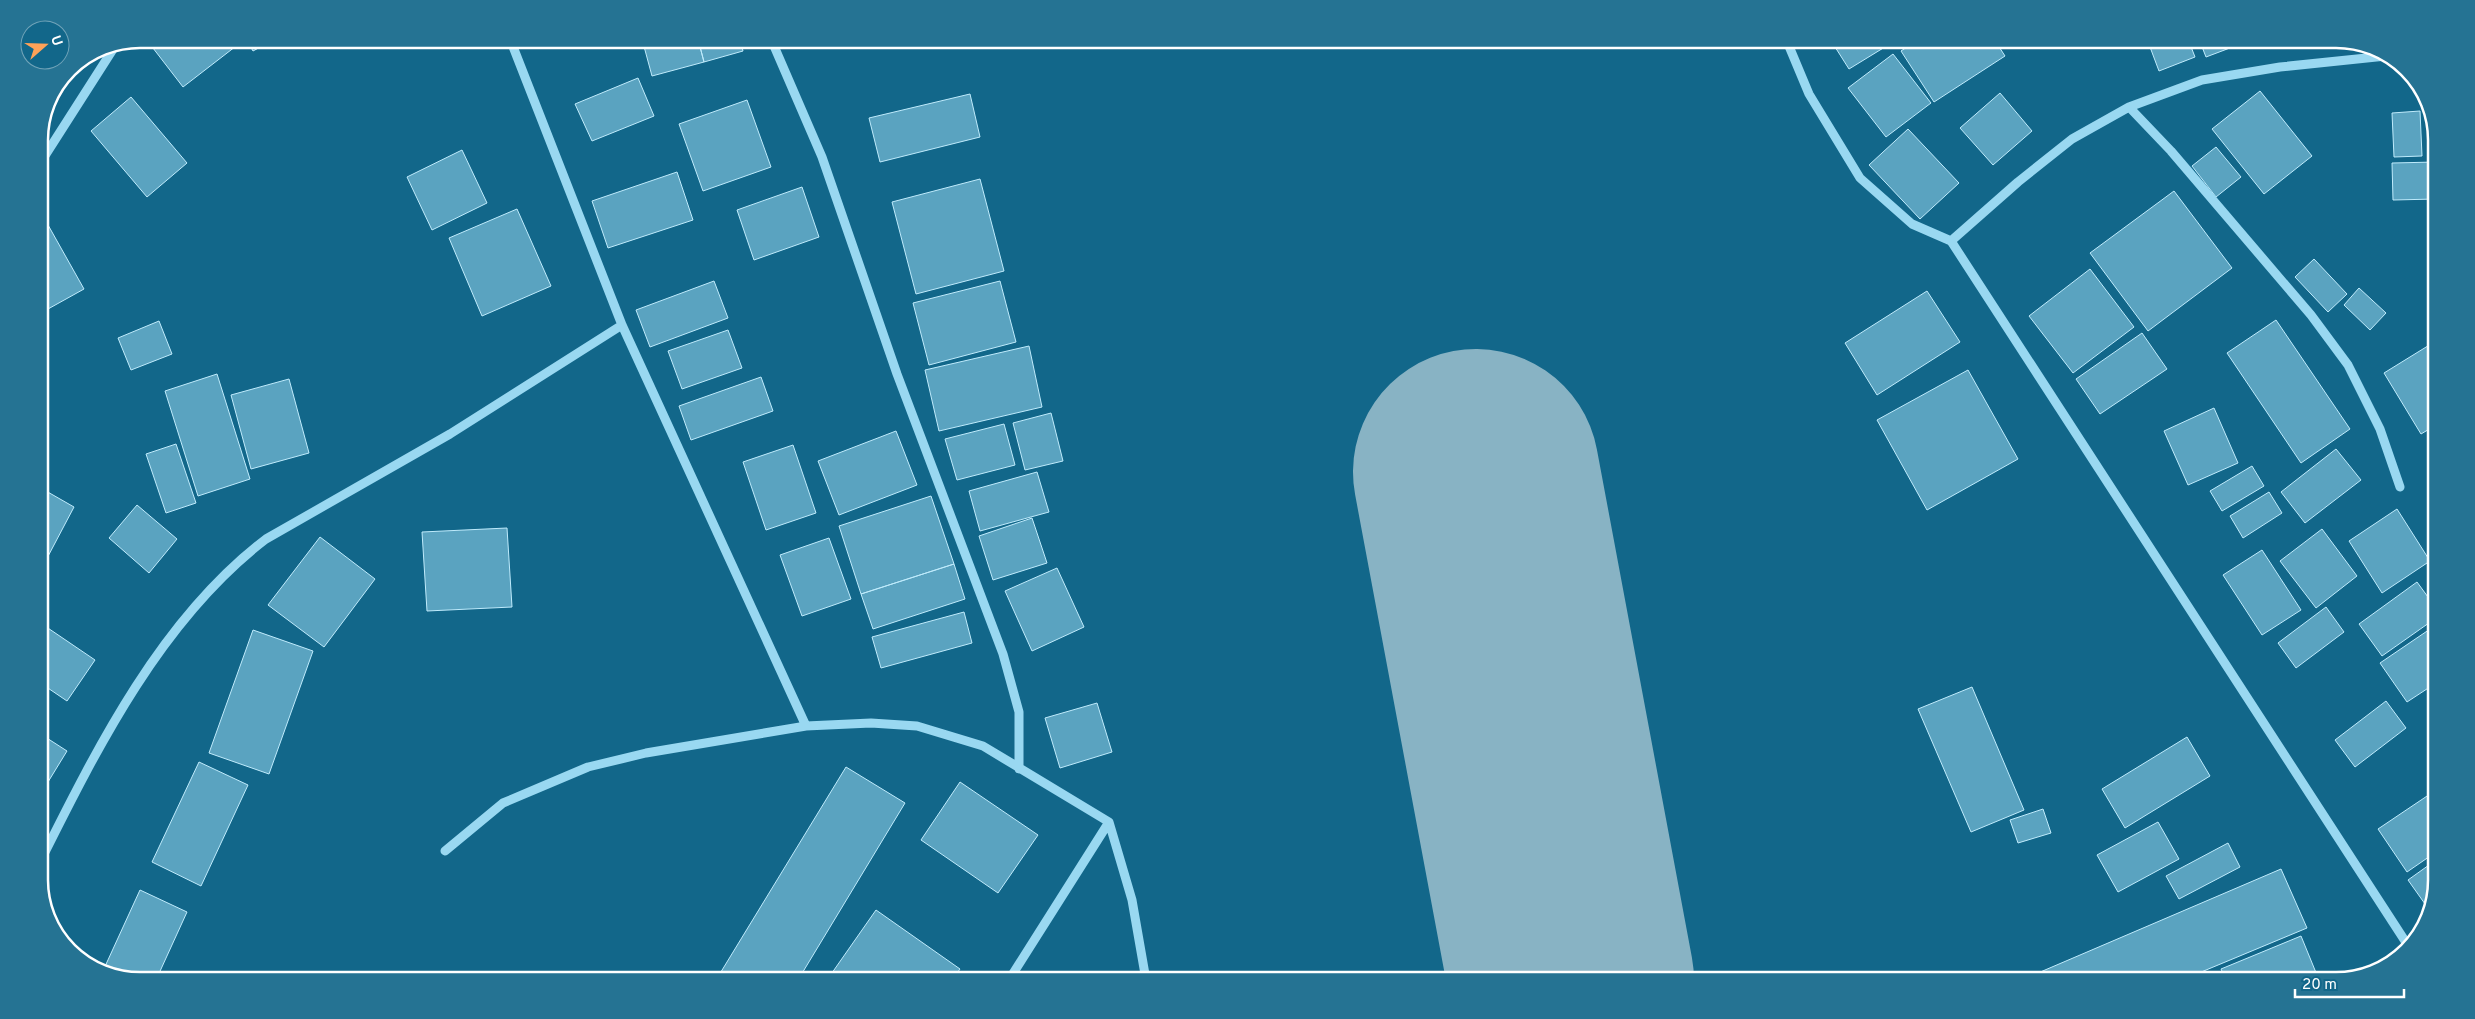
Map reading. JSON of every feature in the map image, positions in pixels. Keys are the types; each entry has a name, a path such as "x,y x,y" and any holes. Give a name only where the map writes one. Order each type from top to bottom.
{"street":[{"path":"514,48 622,325 806,726"},
{"path":"775,48 822,157 897,374 1003,654 1019,712 1019,769"},
{"path":"1790,48 1809,94 1860,178 1912,224 1951,241 2405,940"},
{"path":"48,151 111,53"},
{"path":"1951,241 2018,182 2072,139 2130,107 2202,80 2280,67 2375,57"},
{"path":"2130,107 2311,315 2348,365 2380,429 2400,487"},
{"path":"48,846 94,754 154,660 211,587 241,558 274,534 450,434 622,325"},
{"path":"445,851 503,803 588,767 646,753 806,726 871,722 917,726 983,746 1109,822 1132,900 1145,972"},
{"path":"1014,972 1109,822"}],"building":[{"path":"153,48 234,48 183,87"},
{"path":"644,48 700,48 704,62 652,76"},
{"path":"700,48 742,48 743,51 704,62"},
{"path":"1836,48 1883,48 1849,69"},
{"path":"1906,48 2000,48 2005,56 1934,102 1901,51"},
{"path":"2150,48 2192,48 2195,57 2159,71"},
{"path":"2202,48 2230,48 2206,57"},
{"path":"1893,54 1931,103 1886,137 1848,88"},
{"path":"638,78 654,116 592,141 575,104"},
{"path":"2260,91 2312,156 2264,194 2212,129"},
{"path":"2000,93 2032,131 1993,165 1960,128"},
{"path":"970,94 980,137 880,162 869,118"},
{"path":"131,97 187,163 147,197 91,131"},
{"path":"747,100 771,167 703,191 679,124"},
{"path":"2420,111 2422,156 2394,157 2392,113"},
{"path":"1908,129 1959,183 1920,219 1869,165"},
{"path":"2216,147 2241,177 2216,197 2192,166"},
{"path":"462,150 487,203 432,230 407,177"},
{"path":"2427,162 2427,199 2393,200 2392,163"},
{"path":"677,172 693,220 608,248 592,201"},
{"path":"980,179 1004,271 916,294 892,202"},
{"path":"802,187 819,237 754,260 737,210"},
{"path":"2174,191 2232,268 2148,331 2090,253"},
{"path":"517,209 551,286 482,316 449,238"},
{"path":"48,225 84,289 48,309"},
{"path":"2314,259 2347,294 2328,312 2295,277"},
{"path":"2090,269 2134,327 2073,373 2029,316"},
{"path":"714,281 728,318 650,347 636,310"},
{"path":"1000,281 1016,342 929,365 913,303"},
{"path":"2359,288 2386,313 2370,330 2344,305"},
{"path":"1927,291 1960,342 1877,395 1845,343"},
{"path":"2276,320 2350,429 2301,463 2227,353"},
{"path":"159,321 172,354 131,370 118,338"},
{"path":"728,330 742,368 682,389 668,351"},
{"path":"2142,333 2167,369 2100,414 2076,379"},
{"path":"1029,346 1042,407 939,431 925,370"},
{"path":"2427,346 2427,430 2421,434 2384,373"},
{"path":"1968,370 2018,459 1927,510 1877,420"},
{"path":"217,374 250,479 198,496 165,391"},
{"path":"761,377 773,411 691,440 679,406"},
{"path":"289,379 309,453 251,469 231,395"},
{"path":"2214,408 2238,463 2188,485 2164,431"},
{"path":"1051,413 1063,461 1025,470 1013,423"},
{"path":"1004,424 1015,465 957,480 945,439"},
{"path":"896,431 917,485 839,515 818,461"},
{"path":"176,444 196,503 166,513 146,454"},
{"path":"793,445 816,513 766,530 743,462"},
{"path":"2336,449 2361,480 2305,523 2281,492"},
{"path":"2252,466 2264,486 2222,511 2210,491"},
{"path":"1037,472 1049,512 980,531 969,491"},
{"path":"48,492 74,507 48,556"},
{"path":"2269,492 2282,513 2243,538 2230,516"},
{"path":"931,496 954,564 861,594 839,526"},
{"path":"137,505 177,539 149,573 109,538"},
{"path":"2397,509 2428,557 2428,563 2382,593 2349,541"},
{"path":"1032,518 1047,563 993,580 979,536"},
{"path":"507,528 512,607 427,611 422,532"},
{"path":"2322,529 2357,576 2316,608 2280,561"},
{"path":"320,537 375,579 324,647 268,605"},
{"path":"829,538 851,599 802,616 780,555"},
{"path":"2262,550 2301,610 2262,635 2223,575"},
{"path":"954,564 965,599 873,629 861,594"},
{"path":"1057,568 1084,627 1032,651 1005,591"},
{"path":"2417,582 2428,597 2428,624 2382,656 2359,624"},
{"path":"2326,607 2344,632 2296,668 2278,643"},
{"path":"964,612 972,643 881,668 872,637"},
{"path":"48,628 95,660 67,701 48,688"},
{"path":"253,630 313,651 269,774 209,753"},
{"path":"2428,631 2428,688 2407,702 2380,663"},
{"path":"1972,687 2024,810 1971,832 1918,709"},
{"path":"2386,701 2406,728 2355,767 2335,740"},
{"path":"1097,703 1112,752 1060,768 1045,718"},
{"path":"2187,737 2210,776 2125,828 2102,789"},
{"path":"48,739 67,751 48,782"},
{"path":"199,762 248,785 201,886 152,862"},
{"path":"846,767 905,803 803,972 721,972"},
{"path":"960,782 1038,835 998,893 921,840"},
{"path":"2428,795 2428,858 2407,872 2378,829"},
{"path":"2043,809 2051,833 2018,843 2010,820"},
{"path":"2158,822 2179,859 2118,892 2097,855"},
{"path":"2228,843 2240,867 2179,899 2166,876"},
{"path":"2428,866 2424,903 2408,880"},
{"path":"2281,869 2307,928 2201,972 2040,972"},
{"path":"140,890 187,912 160,972 128,971 106,964"},
{"path":"876,910 960,969 958,972 833,972"},
{"path":"2301,936 2316,972 2222,972 2221,969"}],"runway":[{"path":"1476,472 1570,972"}]}
